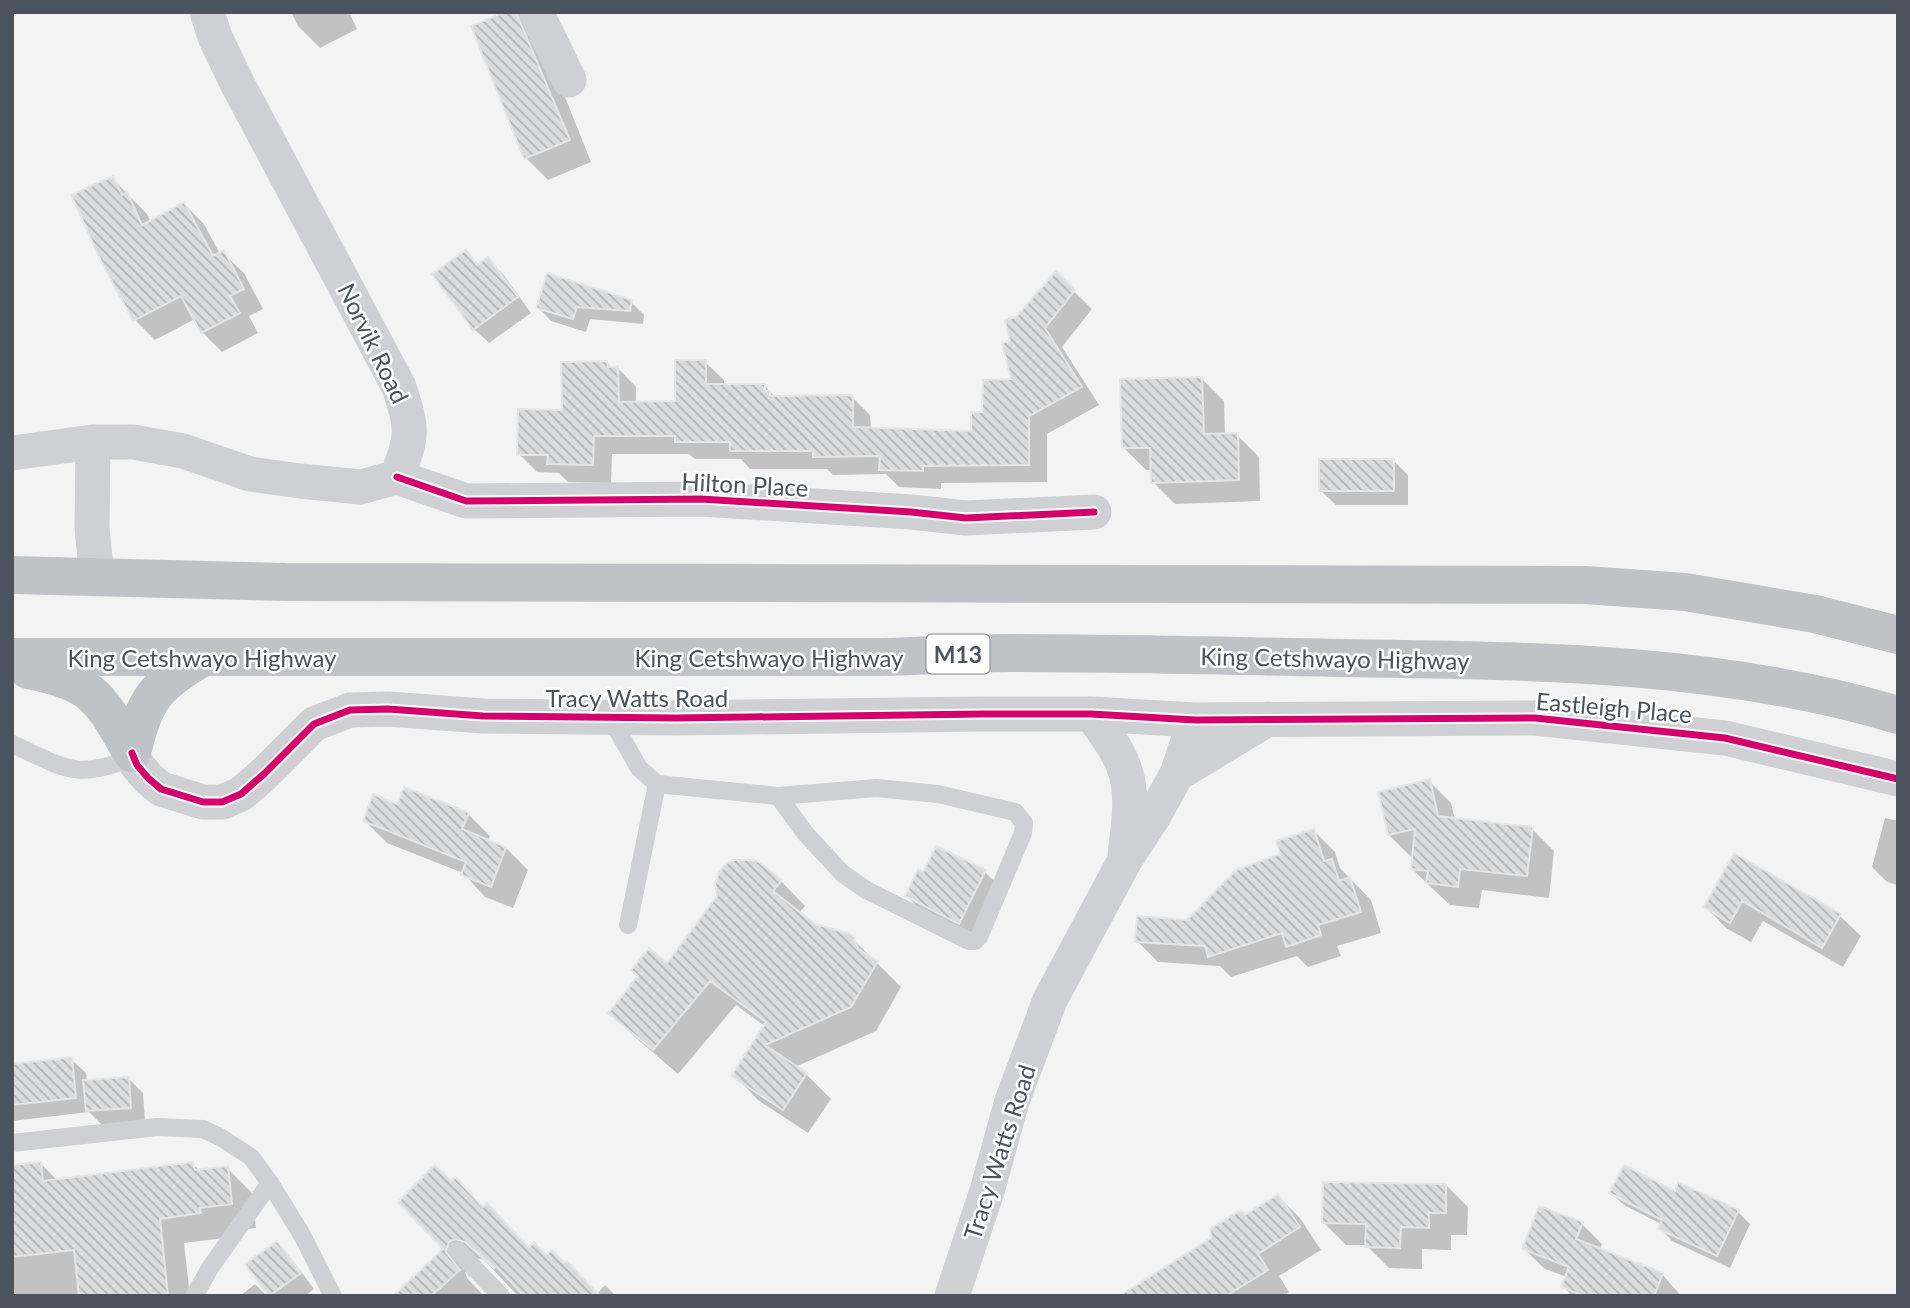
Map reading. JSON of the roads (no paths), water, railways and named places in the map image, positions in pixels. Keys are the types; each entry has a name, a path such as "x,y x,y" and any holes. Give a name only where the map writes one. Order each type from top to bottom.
{"highway":[{"path":"12,575 285,582 1585,586 1685,592 1815,614 1898,635"},
{"name":"King Cetshwayo Highway","path":"12,657 878,657 1008,653 1534,661 1657,669 1748,680 1843,699 1898,715"},
{"path":"133,755 138,725 150,700 174,674 202,658"},
{"path":"12,667 63,677 94,695 104,706 133,755"}],"street":[{"name":"Norvik Road","path":"207,12 215,37 237,83 399,387 410,422 410,442 397,478"},
{"path":"536,12 569,80"},
{"path":"12,453 93,442 133,442 183,451 250,474 300,481 361,487 397,478"},
{"path":"93,442 92,508 97,578"},
{"name":"Hilton Place","path":"397,478 466,501 701,499 966,518 1094,512"},
{"name":"Tracy Watts Road","path":"133,755 148,778 161,789 203,803 222,802 241,793 314,724 350,710 388,709 483,716 1091,715 1195,720 1177,774 1125,860 1050,1000 1012,1101 987,1191 952,1296"},
{"name":"Tracy Watts Road","path":"1091,715 1124,765 1130,801 1125,860"},
{"name":"Eastleigh Place","path":"1195,720 1535,718 1633,726 1725,738 1898,779"},
{"path":"1177,774 1268,719"}],"lane":[{"path":"610,717 639,768 657,784 778,796 876,788 937,794 1015,812 1024,823 1023,833 979,937 975,941 969,941 868,891 843,874 805,833 778,796"},
{"path":"12,744 73,771 89,772 112,766 133,755"},
{"path":"628,925 657,784"},
{"path":"12,1143 157,1126 203,1129 236,1145 251,1157 302,1235 333,1296"},
{"path":"194,1296 210,1268 270,1183"},
{"path":"457,1250 501,1296"}]}
